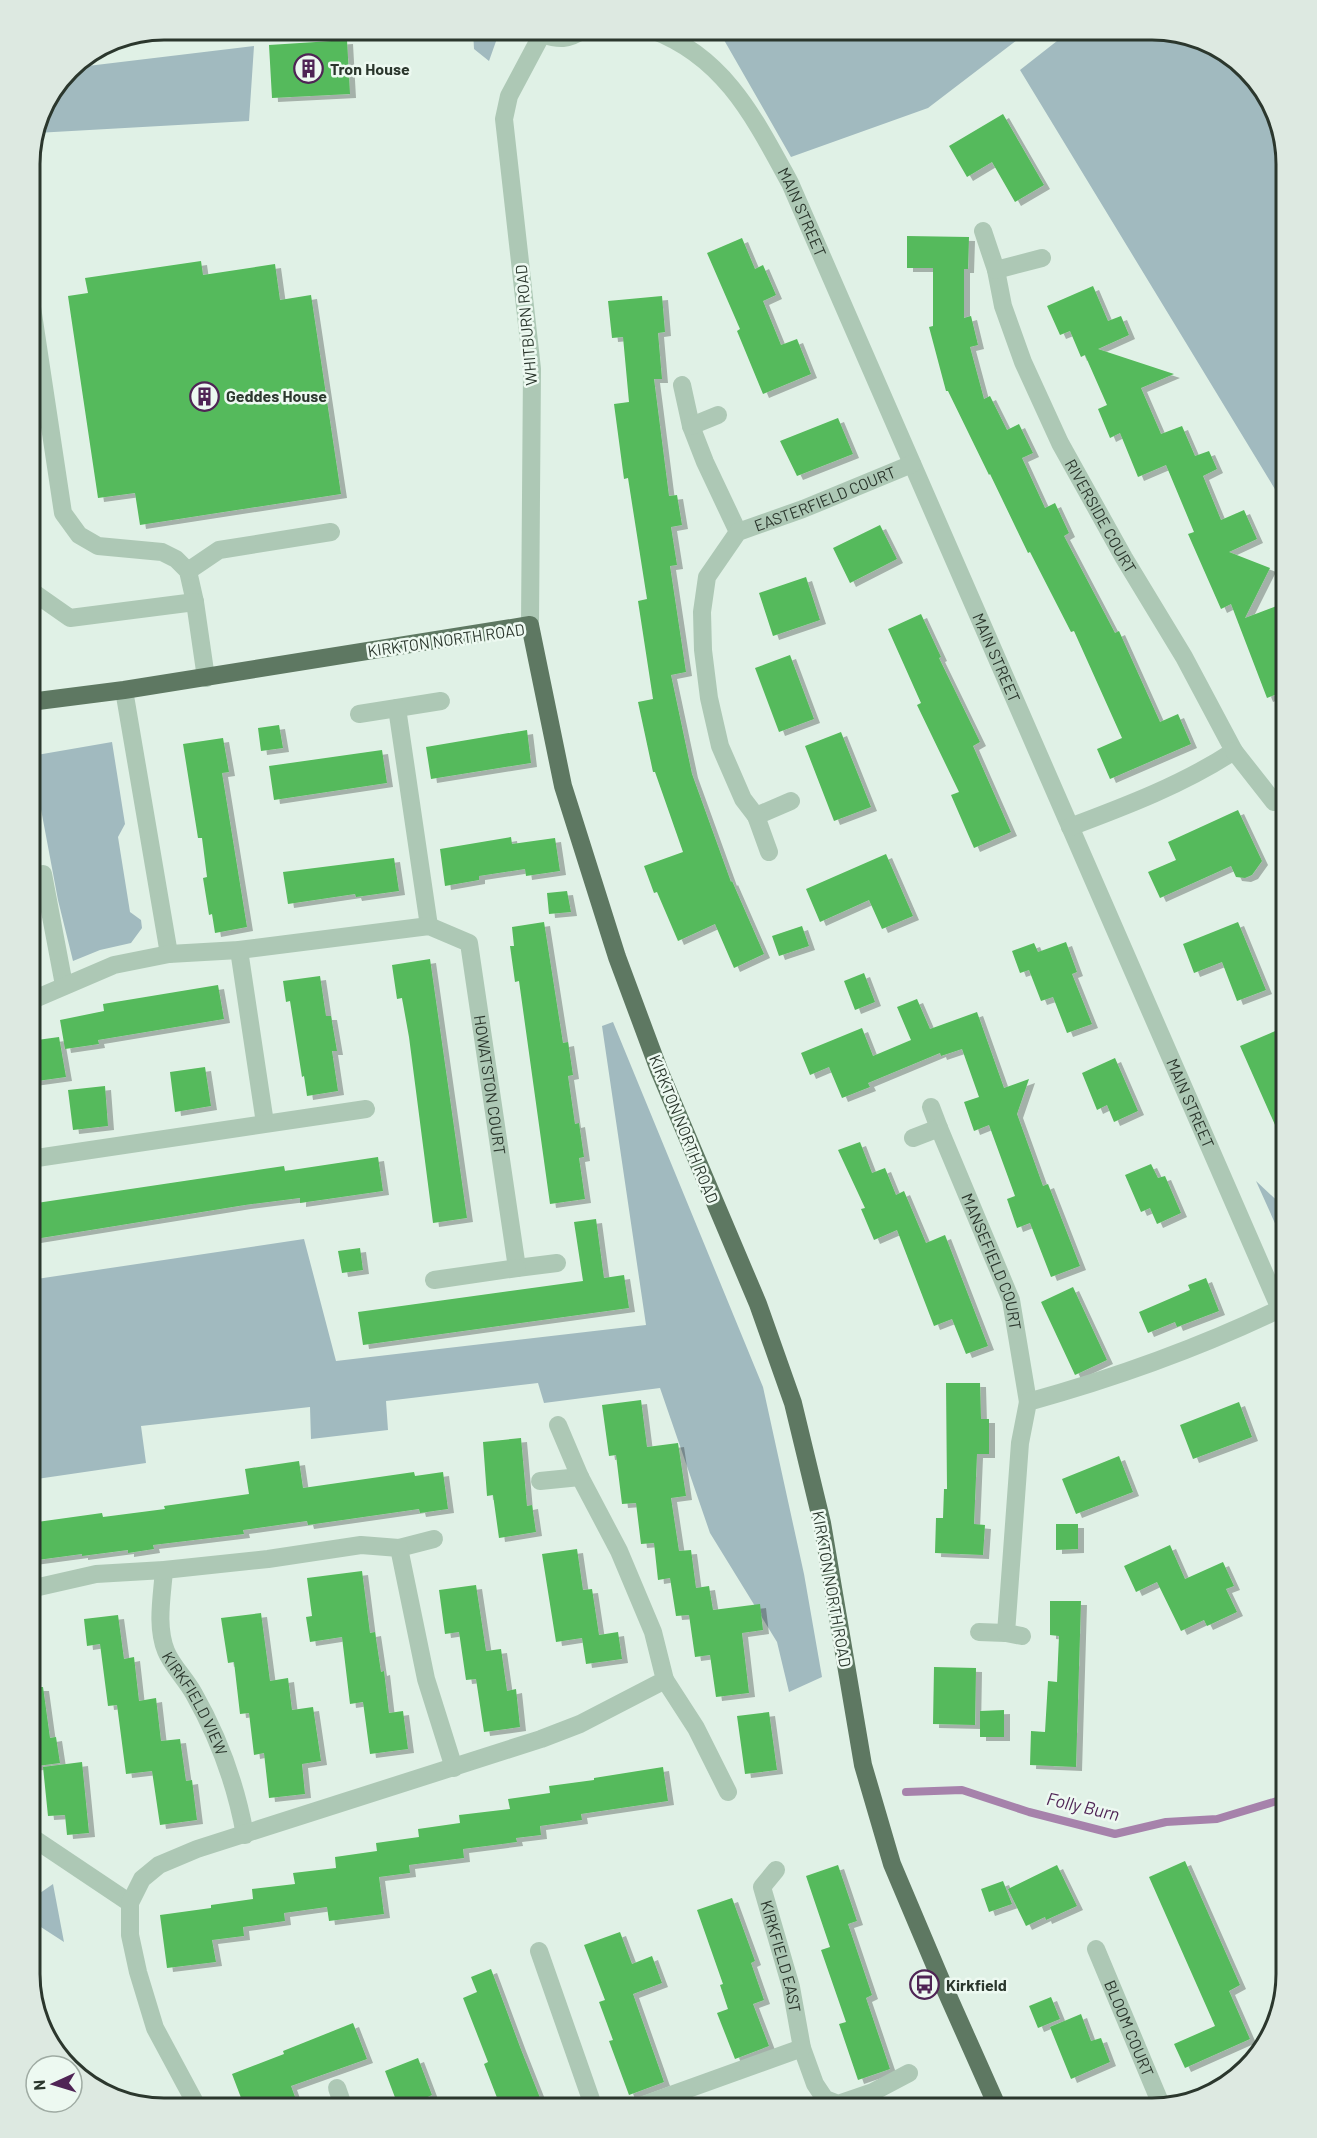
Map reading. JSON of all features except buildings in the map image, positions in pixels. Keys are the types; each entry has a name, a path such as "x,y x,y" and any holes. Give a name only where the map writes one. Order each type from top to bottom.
{"main road":[{"name":"KIRKTON NORTH ROAD","path":"41,701 206,678 530,625 563,786 617,957 659,1070 758,1304 793,1403 822,1523 863,1765 892,1864 940,1980 993,2098"}],"street":[{"name":"WHITBURN ROAD","path":"530,625 532,369 504,119 509,96 536,41"},
{"name":"MAIN STREET","path":"671,41 698,56 736,91 753,115 790,183 1276,1301"},
{"name":"RIVERSIDE COURT","path":"983,231 996,270 1003,306 1023,362 1060,443 1124,558 1185,657 1234,751 1274,802"},
{"path":"996,270 1042,258"},
{"path":"41,366 63,513 79,535 98,546 162,552 177,559 188,571 206,678"},
{"name":"EASTERFIELD COURT","path":"682,385 691,426 738,532"},
{"path":"691,426 718,415"},
{"name":"EASTERFIELD COURT","path":"769,852 756,816 743,799 720,746 709,698 703,650 702,612 707,577 738,532 803,509 912,464"},
{"path":"188,571 219,550 331,532"},
{"path":"41,598 70,618 195,602"},
{"path":"124,690 169,954"},
{"path":"359,714 441,701"},
{"path":"41,996 114,965 169,954 239,950 429,926 397,708"},
{"path":"1070,827 1129,805 1207,769 1234,751"},
{"path":"756,816 791,801"},
{"path":"44,874 64,985"},
{"name":"HOWATSTON COURT","path":"429,926 469,944 518,1268"},
{"path":"239,950 265,1123"},
{"name":"MANSEFIELD COURT","path":"931,1107 1011,1300 1028,1402 1020,1443 1014,1635 979,1632"},
{"path":"40,1158 366,1109"},
{"path":"913,1138 939,1128"},
{"path":"434,1280 557,1263"},
{"path":"1028,1402 1088,1386 1246,1326 1276,1319"},
{"path":"558,1425 580,1477 619,1551 653,1632 665,1680 696,1728 728,1792"},
{"path":"540,1481 580,1477"},
{"path":"40,1587 96,1574 164,1570 268,1559 361,1545 399,1548 434,1539"},
{"path":"399,1548 426,1679 454,1768"},
{"name":"KIRKFIELD VIEW","path":"164,1570 160,1622 166,1652 194,1693 216,1738 236,1792 245,1834"},
{"path":"192,2097 155,2028 138,1972 130,1935 129,1903 142,1879 159,1865 197,1849 542,1739 580,1724 665,1680"},
{"path":"40,1843 129,1903"},
{"name":"KIRKFIELD EAST","path":"776,1870 762,1887 791,1987 802,2048 815,2084 824,2098"},
{"name":"BLOOM COURT","path":"1096,1949 1158,2097"},
{"path":"539,1951 590,2097"},
{"path":"667,2098 802,2048"},
{"name":"KIRKFIELD EAST","path":"878,2098 909,2073"},
{"path":"337,2088 341,2097"}],"shaded area":[{"path":"474,41 496,41 489,61 474,49"},
{"path":"725,41 1016,41 928,108 791,157"},
{"path":"1057,41 1161,41 1193,47 1208,53 1234,71 1256,95 1270,124 1276,156 1276,491 1020,70"},
{"path":"254,46 249,121 45,132 57,102 66,89 89,66"},
{"path":"112,742 125,824 118,837 130,912 141,920 142,928 131,943 100,950 73,961 58,900 41,807 41,754"},
{"path":"613,1022 763,1387 804,1574 822,1677 789,1692 777,1642 710,1533 660,1388 544,1403 538,1383 386,1401 388,1430 311,1439 310,1407 141,1426 146,1463 40,1478 40,1278 304,1239 336,1361 646,1325 602,1026"},
{"path":"1256,1181 1276,1200 1276,1226"},
{"path":"53,1884 64,1942 40,1926 40,1893"}],"waterway":[{"name":"Folly Burn","path":"906,1792 962,1790 1029,1812 1115,1834 1166,1822 1217,1819 1276,1801"}],"place":[{"name":"Tron House","path":"309,69"},
{"name":"Geddes House","path":"205,396"},
{"name":"Kirkfield","path":"925,1985"}]}
